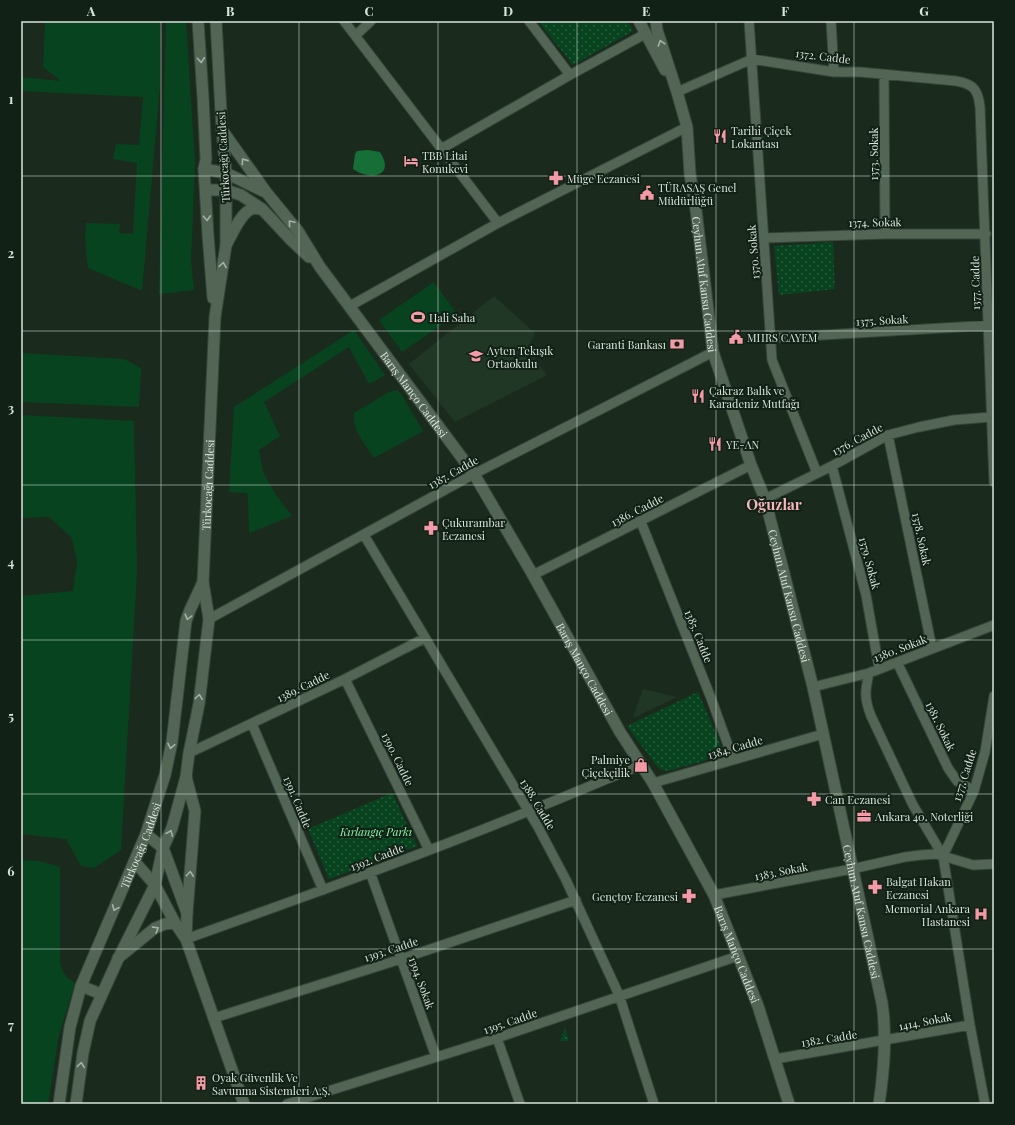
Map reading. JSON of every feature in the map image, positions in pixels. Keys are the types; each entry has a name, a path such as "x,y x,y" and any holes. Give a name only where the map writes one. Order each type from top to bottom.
{"main road":[{"name":"Türkocağı Caddesi","path":"198,21 206,159 204,169 215,317"},
{"name":"Türkocağı Caddesi","path":"76,1104 83,1053 90,1021 101,994 155,885 163,848 172,828 186,777 189,753 199,704 209,619 203,582 215,317 226,245 226,173 216,21"},
{"name":"Ceyhun Atuf Kansu Caddesi","path":"639,21 677,92"},
{"name":"Ceyhun Atuf Kansu Caddesi","path":"656,21 657,30 687,127 690,174 696,210 713,352 751,465 765,499 823,734 882,1003 886,1041 879,1104"},
{"name":"Barış Manço Caddesi","path":"222,130 266,192 298,231 320,267 474,474 533,575 620,732 653,783 714,895 758,1006 789,1104"},
{"name":"Barış Manço Caddesi","path":"204,169 226,173 266,192"},
{"path":"206,190 226,190"},
{"name":"Barış Manço Caddesi","path":"226,190 241,195 262,209 291,240 320,267"},
{"path":"226,245 246,212 252,209 262,209"},
{"name":"Türkocağı Caddesi","path":"59,1104 70,1027 81,986 135,862 146,834 165,775 172,742 186,621 203,582"},
{"path":"186,777 195,811 186,939"},
{"path":"146,834 163,848 187,913"},
{"path":"135,862 155,885 175,923 186,939 244,1104"},
{"path":"118,959 155,928 165,924 175,923"},
{"path":"81,986 101,994"}],"street":[{"path":"344,21 498,223"},
{"path":"356,35 371,21"},
{"path":"529,21 570,75"},
{"name":"1370. Sokak","path":"749,21 772,360 817,473"},
{"path":"831,21 834,72"},
{"path":"441,149 645,34"},
{"path":"677,92 752,59"},
{"name":"1372. Cadde","path":"752,59 834,72 967,82 971,85"},
{"name":"1373. Sokak","path":"884,75 885,234"},
{"name":"1377. Cadde","path":"971,85 977,92 980,107 991,325 991,417 994,482"},
{"path":"350,306 498,223 687,127"},
{"name":"1374. Sokak","path":"764,238 885,234 986,234"},
{"name":"1375. Sokak","path":"770,338 991,325"},
{"name":"1387. Cadde","path":"209,619 474,474 713,352"},
{"name":"1376. Cadde","path":"765,499 832,466 888,435 919,426 954,420 991,417"},
{"name":"1378. Sokak","path":"888,435 932,648"},
{"name":"1386. Cadde","path":"533,575 641,522 751,465"},
{"name":"1379. Sokak","path":"832,466 866,595 879,668"},
{"name":"1385. Cadde","path":"641,522 711,698 732,759"},
{"name":"1388. Cadde","path":"364,534 556,859 619,995 654,1104"},
{"name":"1380. Sokak","path":"812,687 869,673 994,624"},
{"name":"1389. Cadde","path":"189,753 345,679 425,638"},
{"name":"1381. Sokak","path":"897,662 948,768 957,781 974,791"},
{"path":"869,673 865,693 866,704 870,716 913,806 943,856 970,1025 985,1104"},
{"name":"1390. Cadde","path":"345,679 429,850"},
{"name":"1377. Cadde","path":"943,856 974,791 985,752 994,696"},
{"name":"1391. Cadde","path":"252,724 323,890"},
{"name":"1384. Cadde","path":"653,783 823,734"},
{"name":"1392. Cadde","path":"186,939 429,850 529,811 641,764"},
{"name":"1383. Sokak","path":"714,895 852,870 913,856 929,854 943,856 973,865 994,864"},
{"name":"1394. Sokak","path":"370,872 436,1057"},
{"name":"1393. Cadde","path":"214,1018 576,900"},
{"name":"1395. Cadde","path":"287,1104 497,1038 619,995 738,956"},
{"name":"1414. Sokak","path":"886,1041 970,1025"},
{"path":"497,1038 520,1104"},
{"name":"1382. Cadde","path":"775,1059 886,1041"}],"shaded area":[{"path":"368,150 380,152 384,160 385,167 383,172 373,175 366,175 353,169 355,154 357,151"},
{"name":"Ayten Tekışık Ortaokulu","path":"494,296 535,333 527,349 547,375 455,422 409,364"},
{"path":"643,689 677,697 633,718"}],"green space":[{"path":"45,21 160,21 160,86 142,291 88,268 85,239 86,223 120,224 119,233 133,234 137,163 113,159 116,144 139,145 143,97 21,91 21,77 61,81 43,67"},
{"path":"166,21 186,21 195,164 191,261 194,290 159,294"},
{"path":"538,21 628,21 633,31 573,65"},
{"path":"833,242 835,289 779,295 774,246"},
{"name":"Hali Saha","path":"434,282 457,314 402,352 379,320"},
{"path":"354,330 385,375 369,384 349,347 264,402 280,436 259,450 263,472 276,495 292,516 249,533 247,493 229,492 234,407"},
{"path":"21,353 124,359 141,368 139,407 21,402"},
{"path":"397,390 401,394 423,431 374,458 357,431 354,413 389,392"},
{"path":"21,415 134,421 137,571 121,850 94,868 81,866 66,839 21,834 21,596 73,591 77,561 72,538 49,517 21,518"},
{"path":"698,692 725,755 668,771 659,769 627,726"},
{"name":"Kırlangıç Parkı","path":"392,793 417,846 329,879 308,829"},
{"path":"21,860 39,861 60,867 60,961 64,974 75,983 59,1035 48,1104 21,1104"},
{"path":"565,1028 569,1041 560,1041"}],"place":[{"name":"Tarihi Çiçek Lokantası","path":"720,136"},
{"name":"TBB Litai Konukevi","path":"411,161"},
{"name":"Müge Eczanesi","path":"556,178"},
{"name":"TÜRASAŞ Genel Müdürlüğü","path":"647,193"},
{"name":"Hali Saha","path":"418,317"},
{"name":"MHRS CAYEM","path":"736,337"},
{"name":"Garanti Bankası","path":"677,344"},
{"name":"Ayten Tekışık Ortaokulu","path":"476,356"},
{"name":"Çakraz Balık ve Karadeniz Mutfağı","path":"698,396"},
{"name":"YE-AN","path":"715,444"},
{"name":"Çukurambar Eczanesi","path":"431,528"},
{"name":"Palmiye Çiçekçilik","path":"641,765"},
{"name":"Can Eczanesi","path":"814,799"},
{"name":"Ankara 40. Noterliği","path":"864,816"},
{"name":"Balgat Hakan Eczanesi","path":"875,887"},
{"name":"Gençtoy Eczanesi","path":"689,896"},
{"name":"Memorial Ankara Hastanesi","path":"981,914"},
{"name":"Oyak Güvenlik Ve Savunma Sistemleri A.Ş.","path":"201,1083"}],"district":[{"name":"Oğuzlar","path":"774,504"}]}
